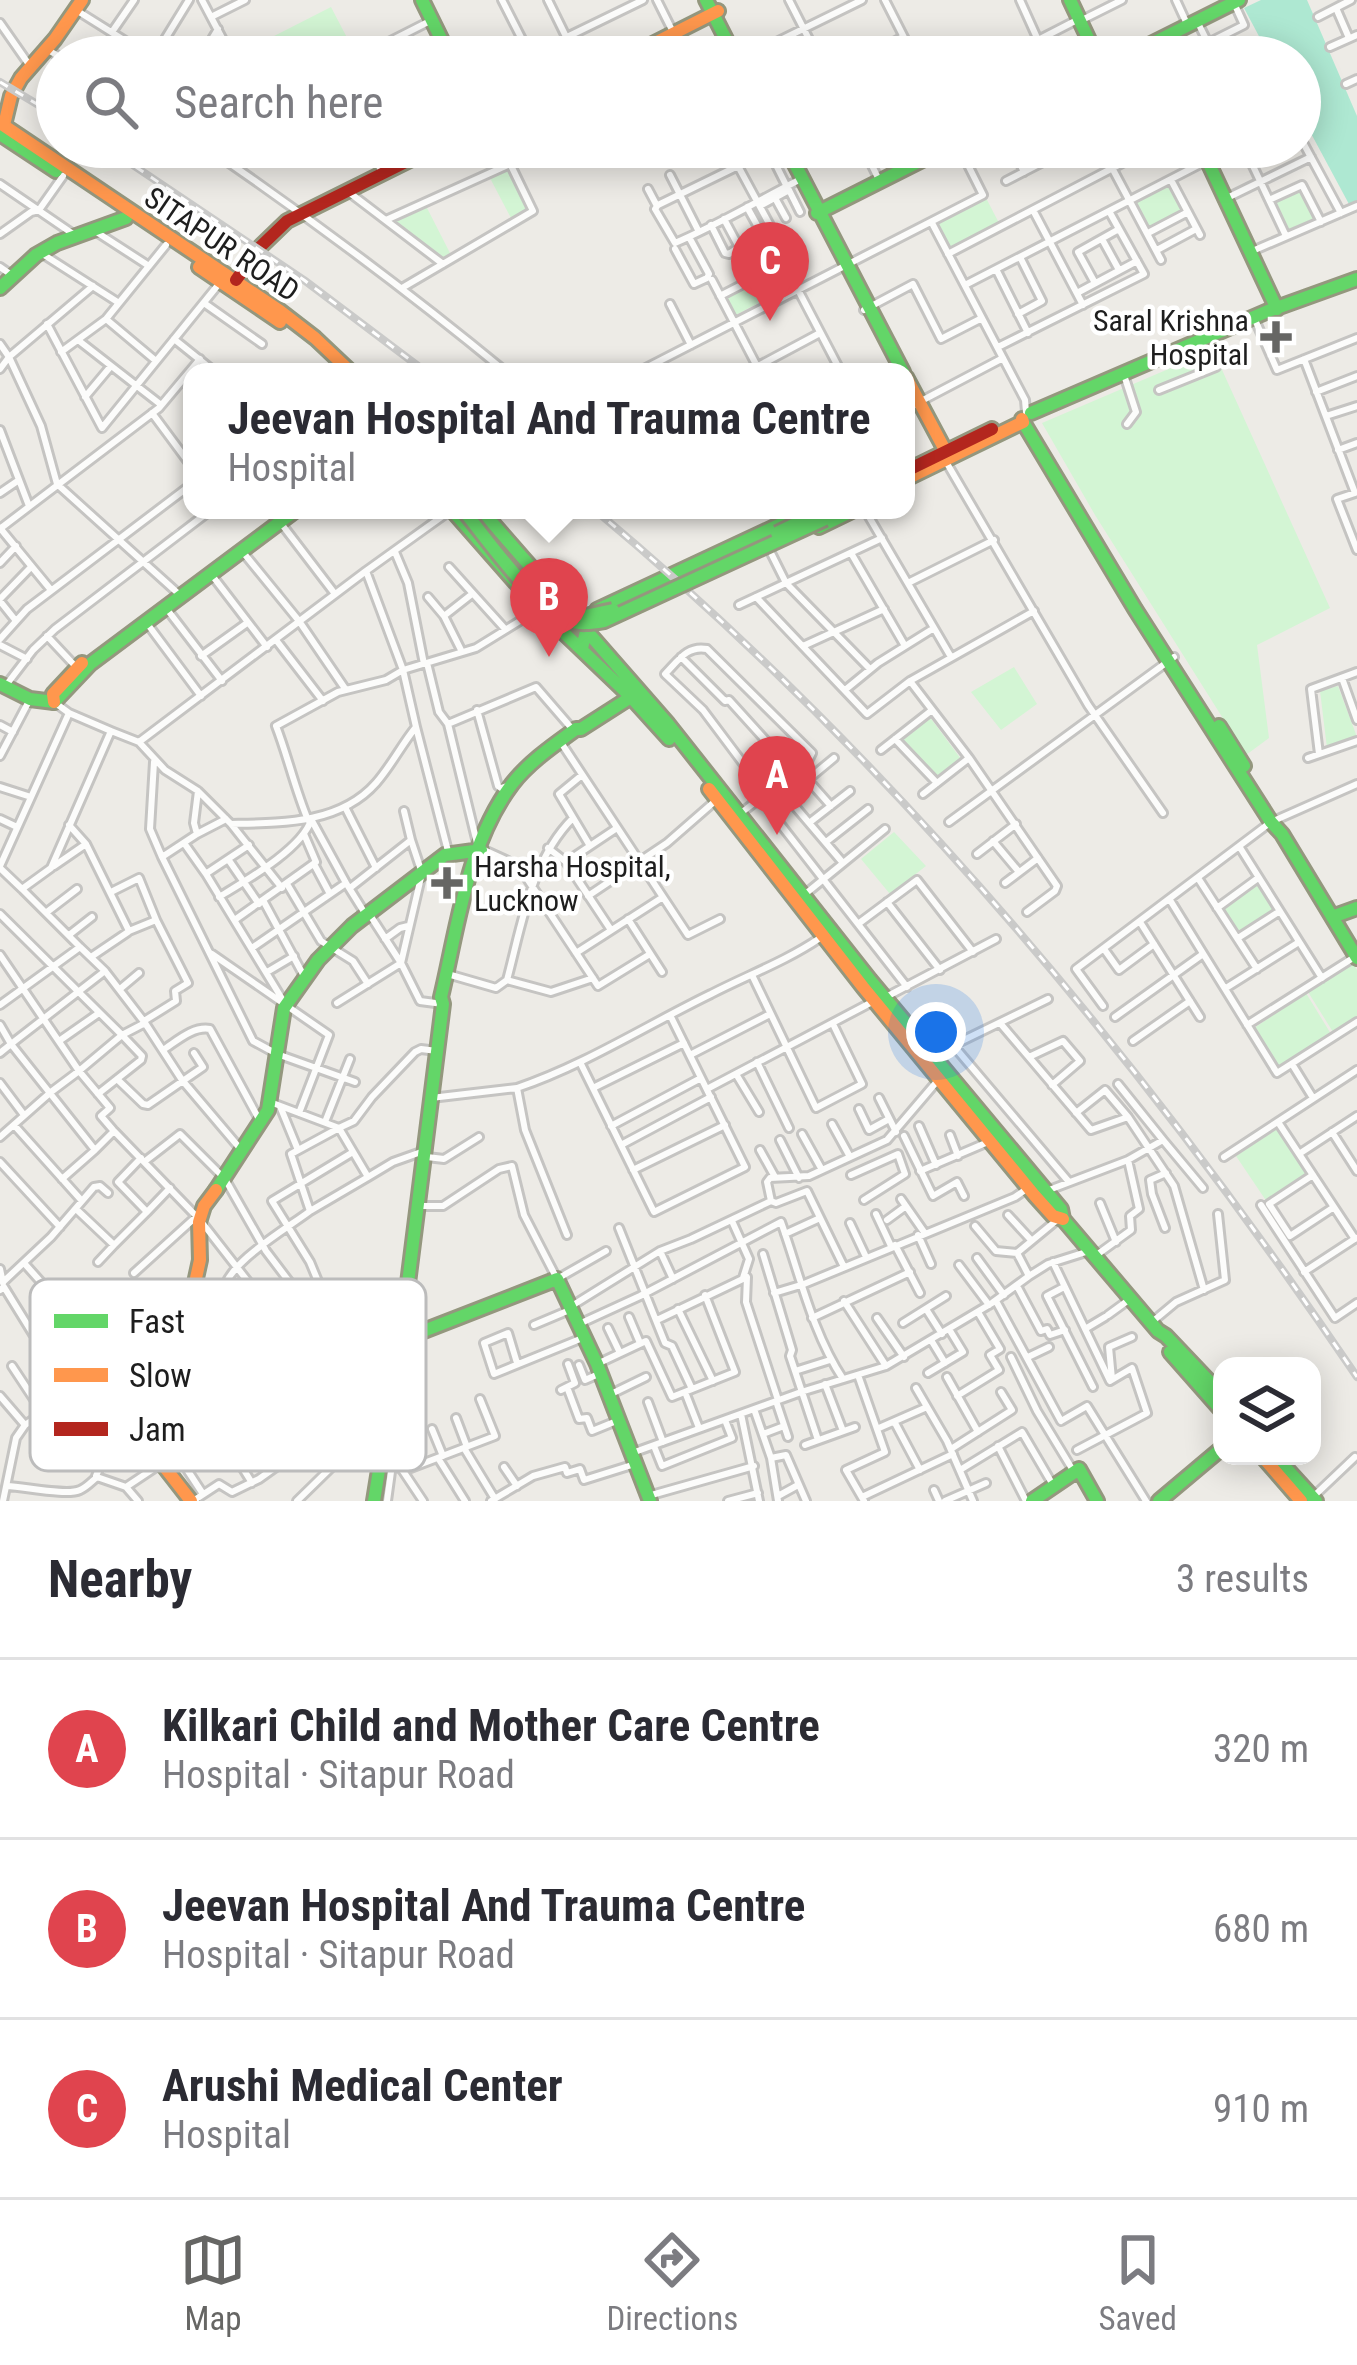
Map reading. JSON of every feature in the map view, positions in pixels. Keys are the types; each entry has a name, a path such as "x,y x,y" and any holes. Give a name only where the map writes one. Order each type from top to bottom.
{"main road":[{"path":"1070,0 1087,36"},
{"path":"426,1 440,36"},
{"path":"1167,36 1236,1"},
{"path":"57,36 77,3"},
{"path":"670,36 712,6 729,36"},
{"path":"1,131 11,96 36,59"},
{"name":"SITAPUR ROAD","path":"1,131 36,156"},
{"name":"SITAPUR ROAD","path":"1,131 36,153"},
{"name":"SITAPUR ROAD","path":"52,168 287,327 329,363"},
{"name":"SITAPUR ROAD","path":"59,168 236,280 341,363"},
{"path":"236,280 266,238 292,217 391,168"},
{"path":"789,168 896,363"},
{"path":"812,213 907,168"},
{"path":"1211,168 1277,309"},
{"path":"0,288 56,243 126,218"},
{"path":"915,470 1086,391 1357,279"},
{"path":"1086,391 1256,322 1277,309"},
{"path":"915,408 943,454"},
{"path":"1028,418 1171,659 1357,947"},
{"path":"54,702 53,694 77,668 278,519"},
{"path":"54,702 90,664 279,519"},
{"path":"460,519 539,609 587,640 641,691 989,1141 1213,1386"},
{"path":"475,519 556,605 582,616 611,610 807,519"},
{"path":"488,519 631,697 741,813 828,933"},
{"path":"587,640 597,610 805,519"},
{"path":"587,640 595,627 834,519"},
{"path":"712,557 719,572"},
{"path":"2,683 32,700 54,702"},
{"path":"443,1004 441,997 489,824 510,785 537,759 631,697"},
{"path":"410,1279 443,1004 482,850 510,795 578,730"},
{"path":"197,1279 198,1218 275,1104 286,1005 331,947 368,914 449,855 482,850"},
{"path":"1337,919 1357,912"},
{"path":"1337,919 1357,957"},
{"path":"880,999 1061,1209 1061,1219"},
{"path":"426,1330 557,1279 599,1369 649,1498"},
{"path":"1155,1326 1160,1341 1213,1401"},
{"path":"1159,1501 1213,1456"},
{"path":"1272,1465 1310,1500"},
{"path":"1282,1465 1310,1500"},
{"path":"1029,1501 1079,1469 1096,1500"},
{"path":"170,1471 196,1499"},
{"path":"374,1501 383,1471"}],"street":[{"path":"112,32 134,0"},
{"path":"166,36 189,0"},
{"path":"202,0 222,36"},
{"path":"211,17 245,0"},
{"path":"502,0 520,36"},
{"path":"617,0 622,10"},
{"path":"568,36 644,0"},
{"path":"657,0 674,34"},
{"path":"789,0 808,36"},
{"path":"787,36 862,0"},
{"path":"885,0 903,36"},
{"path":"1020,0 1037,36"},
{"path":"1176,0 1203,36"},
{"path":"1318,17 1351,0"},
{"path":"552,1 566,36"},
{"path":"1047,36 1117,1"},
{"path":"1222,36 1244,25 1236,1"},
{"path":"77,3 118,36"},
{"path":"1330,47 1353,37 1336,8"},
{"path":"400,36 432,20"},
{"path":"0,22 30,66"},
{"path":"214,36 218,29"},
{"path":"1346,84 1357,80"},
{"path":"242,168 495,363"},
{"path":"380,168 382,172"},
{"path":"386,220 501,168"},
{"path":"402,288 533,211 512,168"},
{"path":"656,206 734,168"},
{"path":"739,168 772,229 766,235 747,207"},
{"path":"782,168 794,184"},
{"path":"873,168 880,182"},
{"path":"656,363 983,195 970,168"},
{"path":"1022,168 1024,172"},
{"path":"1006,181 1032,168"},
{"path":"948,254 1112,168 1161,260"},
{"path":"965,285 1186,168"},
{"path":"1254,168 1286,236"},
{"path":"1226,199 1289,168"},
{"path":"1317,168 1340,213"},
{"path":"670,175 699,232"},
{"path":"0,235 4,225 39,210 63,176"},
{"path":"1156,250 1198,232 1171,179"},
{"path":"0,184 77,236"},
{"path":"758,204 794,184"},
{"path":"647,188 674,243 775,198 794,184"},
{"path":"1269,200 1302,184 1322,221"},
{"path":"346,190 443,264"},
{"path":"775,198 786,218"},
{"path":"1250,252 1357,206"},
{"path":"1033,210 1083,305"},
{"path":"998,347 1144,274 1109,211"},
{"path":"1147,233 1187,212"},
{"path":"711,226 729,254 739,247 724,218"},
{"path":"932,221 1025,400 1028,418"},
{"path":"1095,283 1078,252 1120,230"},
{"path":"94,231 149,266"},
{"path":"675,249 694,284 707,278 689,237"},
{"path":"1102,239 1119,270"},
{"path":"61,352 106,319 166,244"},
{"path":"40,253 119,303"},
{"path":"1018,314 1042,302 1020,256"},
{"path":"1076,292 1137,261"},
{"path":"720,296 784,263 836,363"},
{"path":"0,267 13,276"},
{"path":"996,269 1028,333"},
{"path":"712,280 756,363"},
{"path":"47,324 102,428 220,281"},
{"path":"867,309 913,284 941,339 982,318"},
{"path":"0,369 9,356 93,286"},
{"path":"203,303 262,344"},
{"path":"670,304 691,345"},
{"path":"106,319 156,361"},
{"path":"1256,322 1276,370 1357,338"},
{"path":"769,363 820,333"},
{"path":"174,339 205,363"},
{"path":"78,340 161,405"},
{"path":"0,344 41,426 57,484 178,594"},
{"path":"915,404 1003,358"},
{"path":"197,363 200,359"},
{"path":"1304,359 1356,492 1337,499 1357,550"},
{"path":"85,397 111,366"},
{"path":"1159,390 1216,367"},
{"path":"1316,392 1357,376"},
{"path":"1125,378 1136,412 1126,424"},
{"path":"51,590 1,528 152,413 183,379"},
{"path":"1326,417 1357,406"},
{"path":"152,413 183,454"},
{"path":"0,430 29,506"},
{"path":"1338,450 1357,443"},
{"path":"0,456 8,450"},
{"path":"943,454 1095,715 1163,813"},
{"path":"0,494 19,479"},
{"path":"27,659 0,642 16,621 183,491"},
{"path":"2,683 47,637 199,519"},
{"path":"284,519 335,595"},
{"path":"139,742 440,519"},
{"path":"870,519 951,658"},
{"path":"739,605 882,538"},
{"path":"908,583 994,540"},
{"path":"0,563 16,546"},
{"path":"769,549 786,583 871,669"},
{"path":"242,551 346,690"},
{"path":"395,552 408,583 425,664 439,712 448,724 482,850 508,861 532,886 598,986 650,954"},
{"path":"851,553 905,646"},
{"path":"16,621 0,600 32,566"},
{"path":"449,567 505,629"},
{"path":"366,572 403,670 449,855"},
{"path":"211,574 268,647"},
{"path":"445,616 472,594"},
{"path":"756,597 867,714 910,681 1034,610"},
{"path":"428,598 445,616 462,652"},
{"path":"166,608 222,681"},
{"path":"443,1004 420,1000 401,963 348,886 296,791 276,725 346,690 476,647 539,609"},
{"path":"803,646 884,610"},
{"path":"146,622 201,696"},
{"path":"202,656 247,623"},
{"path":"845,690 934,628"},
{"path":"47,637 77,668"},
{"path":"276,640 322,701"},
{"path":"741,813 763,796 794,772 808,760 812,752 707,649 696,647 665,674 704,710 763,796 770,811 907,987"},
{"path":"681,657 794,772"},
{"path":"949,822 1171,659"},
{"path":"1319,754 1311,689 1357,672"},
{"path":"1342,678 1356,716"},
{"path":"910,681 1057,886 1027,912"},
{"path":"448,724 536,687 578,730"},
{"path":"0,756 32,700"},
{"path":"54,702 139,742 165,770 198,790 285,886 321,941 353,961 368,984"},
{"path":"478,710 498,786 510,785"},
{"path":"880,750 932,710"},
{"path":"69,713 0,867 105,970 182,1080 243,1152"},
{"path":"0,725 13,732"},
{"path":"162,857 197,834 228,822 310,820 344,806 375,784 416,727"},
{"path":"51,868 111,730"},
{"path":"895,739 937,783"},
{"path":"1309,758 1357,741"},
{"path":"562,744 688,935 720,920"},
{"path":"770,811 835,758"},
{"path":"923,794 969,758"},
{"path":"154,759 150,829 253,1042 355,1082"},
{"path":"582,775 559,794 590,846"},
{"path":"808,780 831,806"},
{"path":"1103,1006 1075,971 1273,820 1357,784"},
{"path":"0,787 31,797"},
{"path":"197,834 198,790"},
{"path":"809,823 850,791"},
{"path":"588,896 668,844 721,796"},
{"path":"787,797 844,863"},
{"path":"344,806 376,868"},
{"path":"826,842 868,809"},
{"path":"337,1003 401,963 422,872 404,812"},
{"path":"451,975 496,988 507,980 532,886 548,848 573,818"},
{"path":"0,819 17,827"},
{"path":"219,897 304,835 310,820"},
{"path":"69,824 86,844 129,932"},
{"path":"977,854 1016,824"},
{"path":"566,862 617,828"},
{"path":"804,895 885,830"},
{"path":"304,835 330,894"},
{"path":"252,948 411,840"},
{"path":"994,841 1019,872"},
{"path":"184,843 286,1005"},
{"path":"22,889 86,844"},
{"path":"206,874 249,845"},
{"path":"1240,846 1322,978"},
{"path":"548,848 566,862 611,930"},
{"path":"1005,883 1038,858"},
{"path":"228,859 279,929 305,978"},
{"path":"234,920 314,863"},
{"path":"0,1137 122,1035 176,1000 176,991 188,983 139,878 110,892"},
{"path":"1198,878 1256,969"},
{"path":"1217,908 1259,878"},
{"path":"857,925 916,880 973,952"},
{"path":"47,912 76,889"},
{"path":"576,952 663,897"},
{"path":"1170,900 1277,1073 1357,1022"},
{"path":"887,902 940,970"},
{"path":"1237,939 1280,911"},
{"path":"0,914 142,1056 98,1094"},
{"path":"69,935 92,917"},
{"path":"628,919 662,972"},
{"path":"91,957 156,920"},
{"path":"1140,922 1200,1017"},
{"path":"385,938 410,926"},
{"path":"430,1098 517,1088 554,1076 794,955 828,933"},
{"path":"621,1144 757,1062 996,939"},
{"path":"1225,989 1299,942"},
{"path":"1103,949 1119,970 1154,944"},
{"path":"0,1005 80,947"},
{"path":"209,952 328,1036 299,1113"},
{"path":"1115,1017 1203,954"},
{"path":"0,955 110,1108 102,1119 198,1218 247,1279"},
{"path":"267,972 294,956"},
{"path":"1247,1025 1357,957"},
{"path":"0,1053 105,970"},
{"path":"119,989 139,973"},
{"path":"752,975 816,1108 862,1084 833,1022"},
{"path":"507,980 551,992 593,978"},
{"path":"932,1056 1048,999"},
{"path":"1133,1041 1190,1001"},
{"path":"59,1041 99,1013"},
{"path":"690,1055 770,1014"},
{"path":"580,1062 654,1212 745,1167 670,1015"},
{"path":"1000,1023 1090,1130 1128,1118"},
{"path":"0,1025 95,1150"},
{"path":"163,1051 191,1032 210,1029 261,1124"},
{"path":"1029,1057 1063,1041 1081,1061 1052,1085"},
{"path":"593,1088 684,1043"},
{"path":"953,1046 1069,1182"},
{"path":"310,1210 291,1154 354,1121 415,1052 437,1051"},
{"path":"117,1079 148,1105 203,1067 194,1053"},
{"path":"325,1123 350,1059"},
{"path":"757,1062 789,1128"},
{"path":"1292,1064 1313,1099"},
{"path":"1224,1157 1356,1072"},
{"path":"736,1074 759,1112"},
{"path":"771,1201 767,1182 775,1177 809,1176 887,1140 942,1076"},
{"path":"611,1126 701,1078"},
{"path":"0,1083 24,1115"},
{"path":"1118,1084 1203,1188"},
{"path":"517,1088 526,1130 567,1235"},
{"path":"1076,1113 1105,1090 1151,1149 1186,1222 1204,1290"},
{"path":"879,1098 896,1132"},
{"path":"275,1104 298,1150"},
{"path":"275,1104 339,1128 368,1177"},
{"path":"859,1109 869,1130 889,1119"},
{"path":"1299,1154 1357,1116"},
{"path":"1278,1122 1356,1238 1304,1272"},
{"path":"832,1124 849,1155"},
{"path":"14,1125 82,1202"},
{"path":"633,1170 725,1125"},
{"path":"919,1126 936,1165"},
{"path":"62,1179 114,1131"},
{"path":"1331,1132 1357,1171"},
{"path":"147,1212 118,1182 180,1134 225,1179 263,1246 289,1279"},
{"path":"802,1134 821,1170"},
{"path":"950,1135 958,1156"},
{"path":"904,1136 933,1196 957,1182 964,1196"},
{"path":"229,1279 236,1265 310,1210 393,1162 423,1154 444,1159 479,1137"},
{"path":"1046,1191 1128,1160 1163,1139"},
{"path":"780,1140 799,1178"},
{"path":"904,1167 936,1165 989,1141"},
{"path":"760,1150 775,1177"},
{"path":"317,1279 272,1201 353,1152"},
{"path":"851,1175 898,1154 905,1174 864,1200"},
{"path":"456,1418 465,1447 493,1500 533,1476 565,1467 567,1472 580,1468 584,1480 658,1444 886,1366 1053,1262 1116,1242 1132,1228 1130,1216 1139,1209 1128,1160"},
{"path":"0,1162 60,1227"},
{"path":"417,1206 443,1206 499,1169 512,1166 524,1214 557,1279 606,1251"},
{"path":"1165,1228 1152,1194 1153,1177 1166,1173"},
{"path":"1312,1174 1269,1204 1290,1236 1334,1207"},
{"path":"2,1286 94,1187 108,1193"},
{"path":"98,1262 170,1188"},
{"path":"774,1293 1028,1188"},
{"path":"534,1325 571,1308 660,1251 771,1201 807,1192 844,1267"},
{"path":"1138,1198 1152,1194"},
{"path":"887,1220 904,1202 931,1264"},
{"path":"1100,1203 1116,1242"},
{"path":"1261,1205 1335,1318 1357,1303"},
{"path":"76,1209 114,1245"},
{"path":"876,1214 920,1293"},
{"path":"1155,1326 1176,1302 1225,1280 1218,1214"},
{"path":"1008,1215 1031,1240"},
{"path":"134,1273 198,1218"},
{"path":"785,1234 820,1218"},
{"path":"975,1226 996,1251 1017,1252 1061,1219"},
{"path":"732,1221 749,1258 743,1278"},
{"path":"517,1363 508,1333 484,1343 494,1374 517,1363 582,1331 781,1222 812,1318 843,1379"},
{"path":"850,1223 866,1257"},
{"path":"619,1228 665,1343 672,1346 699,1429"},
{"path":"660,1251 674,1279"},
{"path":"1017,1252 1029,1276"},
{"path":"763,1254 818,1440"},
{"path":"977,1258 1061,1420 1087,1406 1146,1501"},
{"path":"1053,1262 1110,1381 1132,1368 1147,1413 1077,1450"},
{"path":"23,1263 37,1279"},
{"path":"959,1265 996,1300"},
{"path":"0,1269 2,1286 30,1329"},
{"path":"812,1318 910,1271"},
{"path":"657,1320 747,1277 746,1302 788,1437"},
{"path":"1017,1285 1040,1331 1047,1329 1050,1335 1064,1330"},
{"path":"1064,1287 1048,1296 1093,1388"},
{"path":"579,1365 585,1380 620,1353 646,1341 672,1397 736,1372 705,1295"},
{"path":"903,1323 946,1296"},
{"path":"1085,1329 1131,1298"},
{"path":"844,1301 886,1366"},
{"path":"677,1309 713,1381"},
{"path":"926,1309 963,1352 928,1373"},
{"path":"957,1396 999,1370 989,1354 1000,1349 978,1312"},
{"path":"629,1317 640,1343"},
{"path":"877,1318 904,1357"},
{"path":"608,1328 620,1353"},
{"path":"1112,1379 1109,1347 1132,1337"},
{"path":"931,1340 945,1363"},
{"path":"1028,1357 1049,1346"},
{"path":"1010,1357 1075,1472"},
{"path":"795,1371 830,1360"},
{"path":"568,1364 574,1383 564,1388 579,1420 587,1418 592,1431 619,1420"},
{"path":"12,1366 30,1393"},
{"path":"858,1375 885,1452 846,1470 863,1499 952,1451 1012,1410 1001,1392"},
{"path":"609,1395 646,1377"},
{"path":"946,1377 978,1432"},
{"path":"826,1384 843,1431"},
{"path":"916,1388 952,1451 973,1501"},
{"path":"0,1397 25,1425"},
{"path":"426,1463 495,1436 479,1399"},
{"path":"648,1402 662,1466 731,1438 724,1420"},
{"path":"1037,1411 1050,1404"},
{"path":"879,1429 927,1407"},
{"path":"754,1409 771,1458 778,1498 798,1485"},
{"path":"728,1501 759,1497 741,1414"},
{"path":"3,1501 16,1438 30,1422"},
{"path":"895,1423 920,1469"},
{"path":"763,1434 784,1426"},
{"path":"805,1445 855,1427"},
{"path":"432,1430 465,1501"},
{"path":"960,1470 1022,1432 1054,1486"},
{"path":"998,1446 1029,1501"},
{"path":"771,1458 786,1455 806,1501"},
{"path":"1310,1500 1354,1457"},
{"path":"649,1498 754,1466"},
{"path":"504,1468 517,1486"},
{"path":"96,1471 97,1477"},
{"path":"126,1487 150,1471"},
{"path":"244,1471 252,1483"},
{"path":"196,1499 219,1484 232,1492 270,1471"},
{"path":"297,1501 328,1471"},
{"path":"387,1501 388,1471"},
{"path":"403,1471 423,1501"},
{"path":"97,1477 126,1487 138,1501"},
{"path":"8,1486 79,1491 97,1477"},
{"path":"934,1490 942,1501 986,1483"},
{"path":"39,1488 41,1501"}],"green space":[{"path":"1261,0 1307,0 1357,116 1357,203 1350,206 1321,152 1321,36 1259,36 1244,8"},
{"path":"331,7 346,36 274,36"},
{"path":"508,169 530,210 512,220 490,178"},
{"path":"1169,185 1182,211 1148,229 1134,203"},
{"path":"1302,189 1317,220 1289,234 1274,202"},
{"path":"986,198 999,223 950,248 938,223"},
{"path":"426,206 451,255 443,259 393,221"},
{"path":"782,266 792,285 734,316 724,297"},
{"path":"1213,350 1330,608 1257,645 1269,738 1246,755 1042,423"},
{"path":"1014,667 1037,704 1001,730 971,692"},
{"path":"1338,686 1357,737 1327,748 1320,691"},
{"path":"929,716 961,759 937,779 900,740"},
{"path":"894,832 926,866 890,894 861,859"},
{"path":"1258,885 1275,910 1238,934 1222,909"},
{"path":"1353,964 1357,1017 1333,1032 1308,992"},
{"path":"1306,993 1331,1034 1278,1068 1254,1028"},
{"path":"1277,1129 1308,1174 1267,1202 1236,1156"}],"railway":[{"path":"0,82 36,103"},
{"path":"137,168 304,280 414,363"},
{"path":"605,519 809,705 1006,916 1188,1142 1357,1377"}],"traffic: fast":[{"path":"422,0 440,36"},
{"path":"706,0 724,36"},
{"path":"1070,0 1087,36"},
{"path":"1167,36 1239,0"},
{"path":"0,134 36,158"},
{"path":"51,168 56,171"},
{"path":"797,168 898,363"},
{"path":"817,213 906,168"},
{"path":"1211,168 1277,309"},
{"path":"0,288 57,243 126,218"},
{"path":"1031,413 1268,311 1357,279"},
{"path":"1023,422 1135,609 1357,958"},
{"path":"0,684 30,699 54,702 90,664 284,519"},
{"path":"460,519 539,609 669,739"},
{"path":"470,519 540,600 567,620 581,623 604,621 825,519"},
{"path":"489,519 668,724 870,980 1061,1209 1063,1219 1158,1331 1213,1386"},
{"path":"582,648 597,610 792,519"},
{"path":"777,533 806,519"},
{"path":"819,527 835,519"},
{"path":"557,606 585,616 613,610"},
{"path":"409,1279 441,997 474,859 497,807 526,768 576,729 631,697"},
{"path":"1219,726 1244,766"},
{"path":"216,1190 268,1110 284,1008 318,960 352,926 445,855 481,850"},
{"path":"1332,917 1357,908"},
{"path":"426,1330 557,1279 597,1364 650,1501"},
{"path":"1170,1352 1213,1401"},
{"path":"1159,1501 1213,1456"},
{"path":"1283,1465 1316,1501"},
{"path":"1032,1501 1079,1469 1097,1501"},
{"path":"374,1501 379,1471"}],"traffic: slow":[{"path":"57,36 82,0"},
{"path":"669,36 718,11"},
{"path":"4,125 11,96 36,61"},
{"path":"0,123 36,147"},
{"path":"67,168 280,311 341,363"},
{"path":"199,267 280,322"},
{"path":"915,394 945,456"},
{"path":"915,475 1022,419"},
{"path":"54,702 53,694 82,663"},
{"path":"709,789 1035,1196 1053,1216 1063,1219"},
{"path":"196,1279 199,1222 216,1190"},
{"path":"1270,1465 1301,1501"},
{"path":"168,1471 191,1501"}],"traffic: jam":[{"path":"236,280 287,221 394,168"},
{"path":"915,467 992,429"}],"place":[{"name":"Arushi Medical Center","path":"770,321"},
{"name":"Saral Krishna Hospital","path":"1276,337"},
{"name":"Jeevan Hospital And Trauma Centre","path":"549,657"},
{"name":"Kilkari Child and Mother Care Centre","path":"777,835"},
{"name":"Harsha Hospital, Lucknow","path":"447,883"}]}
